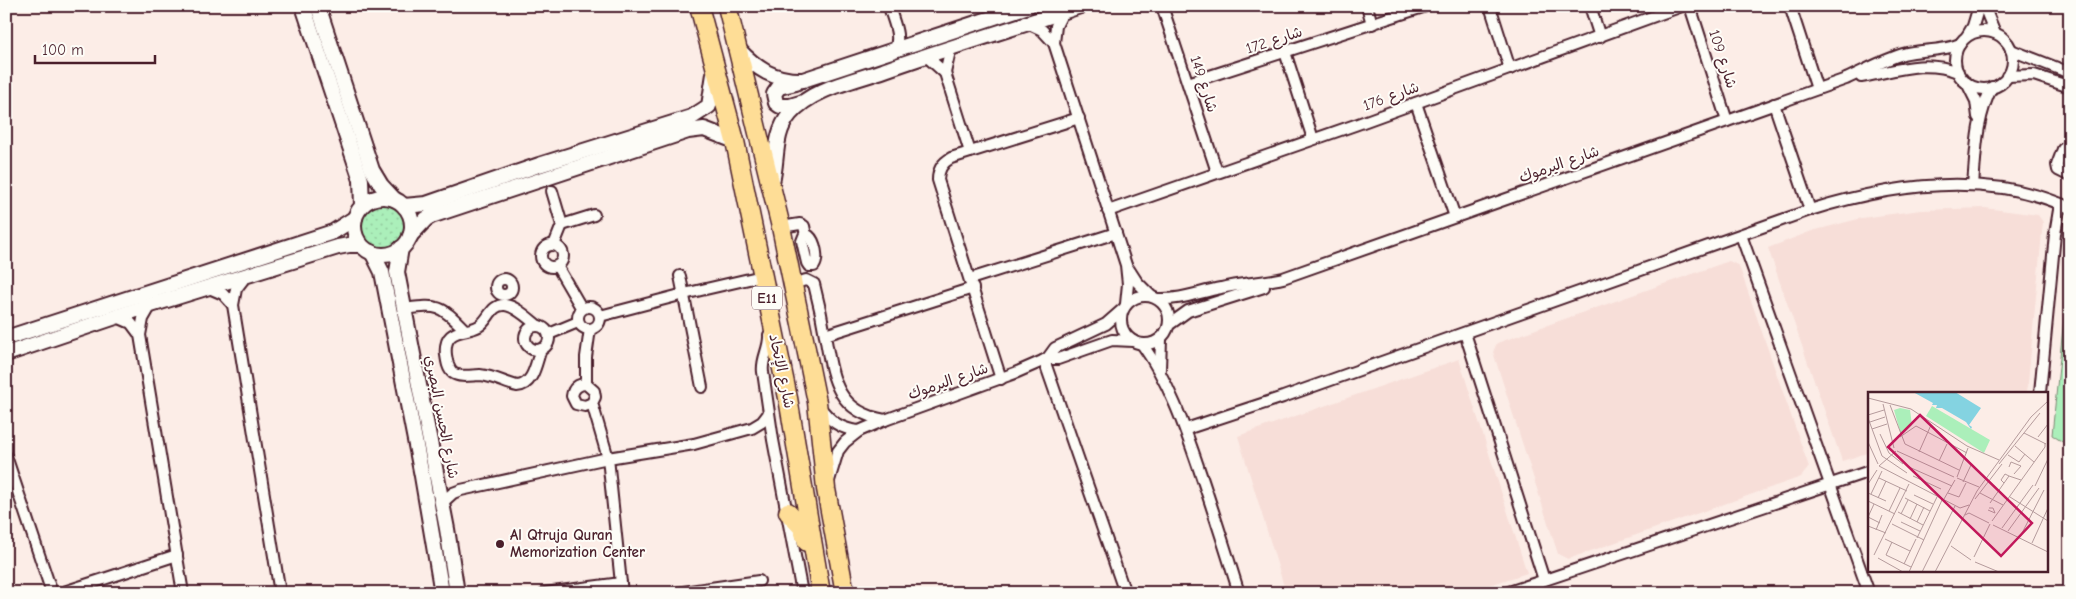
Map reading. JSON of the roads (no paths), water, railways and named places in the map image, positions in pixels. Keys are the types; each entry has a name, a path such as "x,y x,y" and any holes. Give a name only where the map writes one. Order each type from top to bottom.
{"highway":[{"name":"شارع الإتحاد","path":"698,6 735,141 793,424 820,593"},
{"name":"شارع الإتحاد","path":"727,6 781,227 817,402 826,490 846,593"},
{"path":"788,512 802,527 810,559 817,568"}],"main road":[{"path":"304,6 360,180 362,205 355,218 354,232 367,249"},
{"path":"318,6 374,174 381,185 399,202 411,220 410,236"},
{"path":"1022,8 779,87 774,94 776,102 780,106 790,106 803,102 828,90 926,56 1080,6"},
{"path":"738,48 764,72 781,79 803,80"},
{"path":"362,205 377,197 399,202 426,204 530,168 692,117 709,106 713,87 714,61"},
{"path":"770,188 774,174 777,140 790,114 803,102"},
{"path":"6,354 151,305 338,247 349,245 387,254 401,248 422,222 431,216 688,131 704,129 735,141"},
{"path":"6,338 333,232 355,218"},
{"name":"شارع الحسن البصري","path":"401,248 397,272 438,479 457,593"},
{"name":"شارع الحسن البصري","path":"367,249 379,262 382,272 433,532 442,593"}],"street":[{"path":"889,6 898,36 898,43 894,51"},
{"name":"شارع 149","path":"1162,6 1217,172"},
{"path":"1367,6 1372,24"},
{"name":"شارع 172","path":"1188,83 1426,6"},
{"path":"1490,6 1510,69"},
{"path":"1590,6 1600,37"},
{"name":"شارع 176","path":"1108,211 1416,103 1682,6"},
{"name":"شارع 109","path":"1690,6 1727,121"},
{"path":"1790,6 1818,88"},
{"path":"1979,6 1973,26 1968,36 1960,44 1955,55 1958,72 1976,101 1979,121"},
{"path":"1984,6 1995,33"},
{"path":"1063,12 1056,26 1054,42 1126,266 1128,284 1121,324 1123,331 1138,342 1161,374 1186,429 1239,593"},
{"path":"1027,23 1042,30 1054,42"},
{"path":"1966,83 1978,88 1992,87 2003,81 2012,64 2011,50 2002,37 1995,33 1981,31 1968,36"},
{"path":"898,36 903,42 911,45"},
{"name":"شارع اليرموك","path":"1170,324 1188,311 1244,294 1283,278 1846,79 1901,55 1940,50 1960,44"},
{"path":"945,73 951,48"},
{"path":"2011,50 2070,73"},
{"path":"1285,52 1313,139"},
{"path":"926,56 945,73 970,152"},
{"name":"شارع اليرموك","path":"1846,79 1868,76 1894,69 1926,66 1942,67 1958,72"},
{"path":"2007,76 2034,75 2070,87"},
{"path":"1973,185 1979,121 1992,87"},
{"path":"1416,103 1455,217"},
{"path":"1774,104 1810,210"},
{"path":"1001,378 938,175 946,161 1078,118"},
{"path":"2070,145 2065,146 2056,165 2058,170 2070,176"},
{"path":"1186,429 1465,333 1810,210 1863,195 1918,187 1973,185 2008,189 2070,208"},
{"path":"552,191 562,225 554,244"},
{"path":"2040,392 2055,234 2060,204"},
{"path":"562,225 594,215"},
{"path":"781,227 800,224 804,226 806,235 802,238 802,244 806,264 812,266 811,282 815,288 834,380 841,395 860,412 885,420"},
{"path":"825,335 1116,233"},
{"path":"1741,235 1868,593"},
{"path":"554,244 561,249 563,254 561,262 557,266 546,266 541,256 546,246 554,244"},
{"path":"557,266 582,309"},
{"path":"1126,266 1137,282 1168,310 1170,324 1161,339 1159,363 1161,374"},
{"path":"246,276 236,289 233,305 280,593"},
{"path":"680,276 702,387"},
{"path":"600,316 762,276"},
{"name":"شارع اليرموك","path":"1155,297 1176,299 1224,287 1283,278"},
{"path":"792,284 806,280 811,282"},
{"path":"209,288 223,294 233,305"},
{"path":"509,293 513,300 512,307"},
{"path":"1124,307 1138,296 1155,297"},
{"path":"768,302 766,313 770,343 762,365 773,440 802,593"},
{"path":"151,305 143,319 140,335 183,593"},
{"path":"498,306 512,307 538,326 544,328 549,334 549,341 541,349 529,380 522,386 486,376 457,375 449,367 447,345 450,338 456,332 482,324 498,306"},
{"path":"404,309 438,307 447,311 464,329"},
{"name":"شارع اليرموك","path":"1046,359 1055,348 1106,324 1124,307"},
{"path":"582,309 593,308 600,316"},
{"path":"582,309 578,316 578,322 582,327 590,330"},
{"path":"586,384 586,357 590,330 598,325 600,316"},
{"path":"117,318 131,323 140,335"},
{"path":"549,334 578,322"},
{"path":"538,326 530,328 525,339 529,347 541,349"},
{"path":"1465,333 1544,580"},
{"path":"1138,342 1149,344 1161,339"},
{"name":"شارع اليرموك","path":"826,490 838,451 845,442 859,431 1001,378 1046,359 1058,359 1112,340 1138,342"},
{"path":"1046,359 1125,593"},
{"path":"580,384 586,384 591,387 595,397 592,402 587,406 576,404 573,399 575,388 580,384"},
{"path":"545,593 622,588 608,458 592,402"},
{"path":"817,402 830,419 840,428 859,431"},
{"path":"442,503 461,490 608,458 694,444 752,428 762,422 769,413"},
{"path":"752,428 764,432 773,440"},
{"path":"6,456 52,593"},
{"path":"1506,593 1829,483 1868,472"},
{"path":"438,479 461,490"},
{"path":"62,593 177,555"},
{"path":"676,593 759,581"}],"place":[{"name":"Al Qtruja Quran Memorization Center","path":"500,544"}]}
